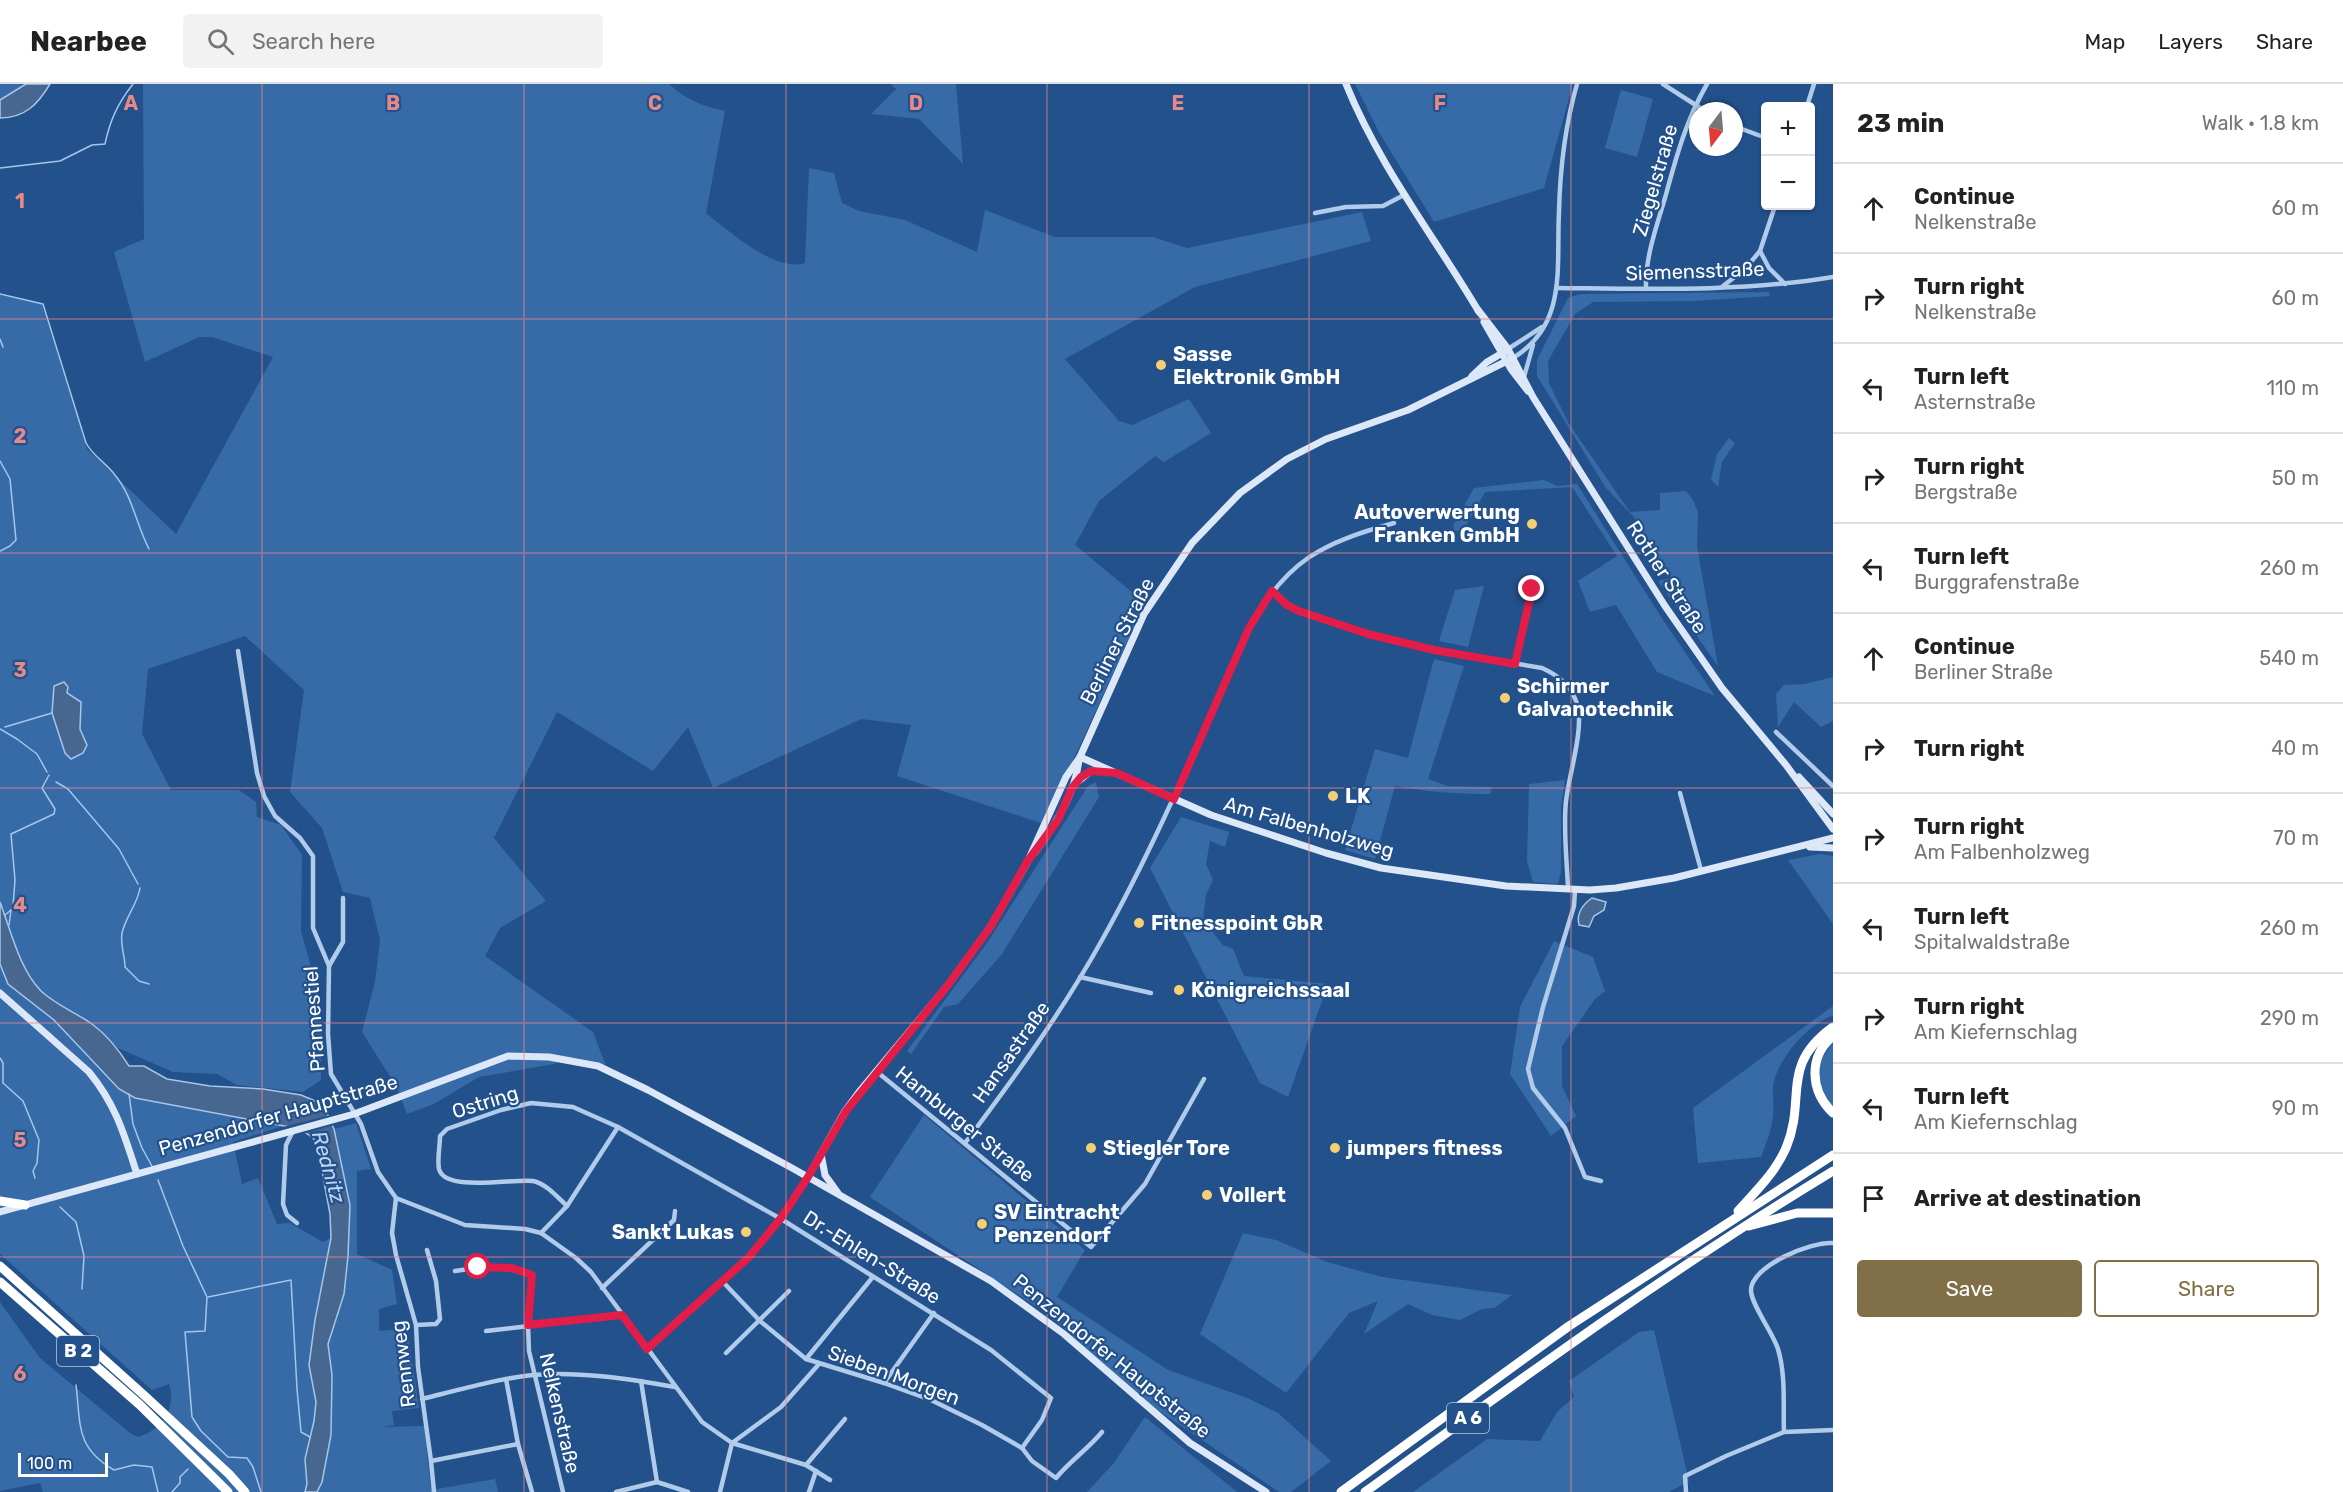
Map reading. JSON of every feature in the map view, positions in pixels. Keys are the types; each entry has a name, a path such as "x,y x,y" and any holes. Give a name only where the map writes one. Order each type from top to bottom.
{"highway":[{"path":"1728,1221 1763,1184 1778,1164 1790,1136 1797,1079 1804,1058 1817,1039 1833,1027"},
{"path":"1833,1036 1820,1052 1815,1070 1815,1081 1820,1099 1833,1113"},
{"name":"A 6","path":"1341,1492 1569,1326 1833,1155"},
{"name":"A 6","path":"1365,1492 1572,1344 1738,1230 1833,1171"},
{"path":"0,1201 25,1205"},
{"path":"1738,1230 1797,1213 1833,1213"},
{"name":"B 2","path":"0,1266 146,1397 229,1474 245,1492"},
{"name":"B 2","path":"0,1282 140,1406 228,1492"}],"main road":[{"path":"1346,84 1358,116 1404,195 1510,360"},
{"name":"Berliner Straße","path":"1466,381 1487,362 1505,352"},
{"name":"Berliner Straße","path":"1027,862 1058,820 1072,788 1080,758 1144,614 1192,543 1240,493 1287,459 1326,439 1408,410 1510,360"},
{"name":"Rother Straße","path":"1510,360 1524,377 1533,397 1665,606 1722,688 1786,765 1833,829"},
{"name":"Rother Straße","path":"1510,360 1519,381 1533,397"},
{"name":"Berliner Straße","path":"808,1177 846,1111 876,1071 948,985 991,926 1027,862 1066,777 1080,758"},
{"name":"Am Falbenholzweg","path":"1080,758 1211,816 1263,834 1381,868 1506,886 1572,889 1627,887 1833,838"},
{"name":"Rother Straße","path":"1786,765 1833,814"},
{"path":"1072,788 1081,777 1091,771 1117,773"},
{"path":"1798,847 1833,848"},
{"path":"0,993 89,1072 100,1085 118,1117 137,1174"},
{"name":"Penzendorfer Hauptstraße","path":"0,1212 354,1114 508,1056 549,1057 598,1066 621,1076 808,1177 991,1281 1064,1335 1190,1443 1266,1492"},
{"path":"821,1153 825,1175 839,1195"}],"street":[{"path":"1524,377 1534,344 1552,310 1558,288 1558,213 1563,144 1577,84"},
{"path":"1662,84 1689,102"},
{"name":"Ziegelstraße","path":"1696,102 1707,84"},
{"path":"1808,102 1814,84"},
{"name":"Ziegelstraße","path":"1646,289 1646,271 1651,244 1689,118"},
{"path":"1743,129 1761,136"},
{"path":"1315,213 1346,207 1383,206 1404,195"},
{"path":"1721,287 1745,269 1760,251 1774,210"},
{"path":"1760,251 1769,268 1785,284"},
{"name":"Siemensstraße","path":"1558,288 1721,287 1785,284 1833,277"},
{"path":"1505,352 1545,326"},
{"path":"1510,360 1534,344"},
{"name":"Hansastraße","path":"965,1143 1024,1064 1102,940 1174,799 1249,628 1272,591 1289,573 1329,544 1354,534 1394,523"},
{"path":"1515,664 1530,594 1536,584"},
{"path":"1272,591 1287,605 1299,611 1368,634 1434,650 1542,668 1558,677 1570,690 1578,708 1578,724 1565,815 1574,906 1543,1007 1528,1069 1533,1088 1565,1128 1585,1177 1600,1180"},
{"name":"Pfannestiel","path":"238,651 262,788 275,816 300,838 313,856 313,928 329,966 328,1034 331,1074 361,1124 378,1172 396,1198"},
{"path":"1776,732 1833,786"},
{"path":"1680,793 1701,870"},
{"path":"329,966 343,942 343,898"},
{"path":"1080,977 1150,993"},
{"name":"Hamburger Straße","path":"876,1071 1091,1246 1145,1184 1204,1079"},
{"name":"Ostring","path":"567,1206 545,1187 531,1181 470,1182 448,1178 439,1169 440,1136 447,1129 476,1118 531,1103 573,1107 618,1127"},
{"path":"541,1233 567,1206 618,1127"},
{"name":"Dr.-Ehlen-Straße","path":"618,1127 781,1218 872,1278 934,1313 991,1350 1051,1398 1042,1420 1022,1448"},
{"path":"296,1130 286,1145 283,1204 287,1215 297,1222"},
{"path":"647,1349 749,1257 781,1218 808,1177"},
{"path":"396,1198 465,1225 525,1229 541,1233 576,1258 602,1288 702,1422 732,1443 806,1465 830,1480"},
{"name":"Rennweg","path":"396,1198 392,1233 416,1325 422,1399 434,1492"},
{"path":"602,1288 674,1221 675,1211"},
{"path":"1784,1432 1781,1361 1775,1341 1751,1293 1752,1282 1758,1273 1800,1248 1833,1243"},
{"path":"416,1325 435,1324 440,1319 436,1281 426,1250"},
{"name":"Nelkenstraße","path":"455,1271 496,1267 512,1268 532,1275 528,1325 529,1351 563,1492"},
{"path":"806,1359 872,1278"},
{"name":"Sieben Morgen","path":"723,1282 760,1321 806,1359 931,1400 1022,1448 1032,1461 1056,1478 1073,1458 1090,1446 1102,1432"},
{"path":"726,1353 789,1291"},
{"path":"884,1383 934,1313"},
{"path":"486,1331 622,1315"},
{"path":"720,1492 732,1443 781,1407 819,1364"},
{"path":"422,1399 506,1379 536,1375 613,1377 675,1387"},
{"path":"506,1379 518,1444 532,1492"},
{"path":"641,1381 657,1482"},
{"path":"806,1465 845,1419"},
{"path":"1686,1492 1685,1476 1726,1456 1784,1432 1833,1430"},
{"path":"431,1461 518,1444"},
{"path":"809,1492 816,1471"},
{"path":"616,1492 657,1482 688,1492"}],"shaded area":[{"path":"0,84 26,84 0,100"},
{"path":"143,84 669,84 695,102 725,111 706,213 752,248 780,262 793,264 805,263 809,168 834,173 842,203 859,211 905,220 977,252 985,210 1055,237 1153,237 1187,248 1362,212 1371,241 1195,287 1065,359 1119,421 1132,425 1189,399 1211,433 1164,462 1155,456 1099,501 1075,545 1145,603 1077,752 1041,823 897,776 911,725 861,719 713,788 688,727 653,771 557,712 494,838 546,901 500,928 485,956 593,1032 606,1066 572,1058 554,1064 479,1077 434,1104 407,1114 396,1086 362,1032 375,982 380,940 370,898 343,892 322,828 290,792 304,690 245,636 148,669 142,734 171,790 239,790 256,802 257,817 281,825 302,855 301,931 314,978 321,1023 321,1080 303,1092 237,1085 217,1074 173,1072 118,1048 92,1024 65,1010 40,990 22,963 0,902 0,295 42,304 87,449 176,534 273,357 212,337 199,337 145,362 114,252 144,239"},
{"path":"891,84 956,84 963,164 919,119 871,114 896,89"},
{"path":"1355,84 1573,84 1544,188 1434,222 1380,134"},
{"path":"1621,90 1653,99 1637,157 1605,148"},
{"path":"1769,292 1770,296 1695,301 1593,302 1575,314 1548,361 1549,383 1569,424 1630,512 1660,510 1660,493 1686,491 1693,500 1698,512 1697,546 1718,666 1658,581 1671,578 1633,516 1606,488 1537,376 1537,360 1568,298 1580,294"},
{"path":"1729,438 1735,443 1722,462 1718,487 1711,479 1717,454"},
{"path":"1544,480 1557,486 1577,484 1663,620 1715,696 1657,672 1616,605 1590,612 1578,581 1617,556 1572,487 1485,492 1463,531 1455,531 1453,526 1474,488"},
{"path":"1484,586 1468,647 1439,641 1455,590"},
{"path":"1434,659 1464,666 1428,779 1448,786 1492,787 1490,794 1442,792 1395,786 1375,859 1345,850 1375,749 1408,758"},
{"path":"1833,677 1833,721 1821,727 1794,702 1778,727 1776,694 1784,685 1805,684"},
{"path":"1565,780 1561,807 1561,872 1558,884 1533,882 1527,861 1529,784"},
{"path":"1096,782 1099,797 1002,954 958,1004 944,1007 911,1054 907,1051 987,943 1088,786"},
{"path":"1181,817 1229,832 1225,847 1210,841 1206,864 1213,880 1206,895 1203,920 1223,945 1233,949 1244,976 1328,984 1288,1097 1260,1083 1150,868"},
{"path":"1820,854 1833,856 1833,924 1788,860"},
{"path":"1554,941 1593,957 1605,991 1595,999 1562,1046 1562,1086 1576,1116 1551,1136 1510,1074 1520,1007"},
{"path":"0,964 8,984 54,1020 119,1089 135,1098 286,1125 233,1142 242,1184 258,1178 277,1224 290,1223 323,1242 331,1238 309,1365 316,1402 305,1459 307,1484 305,1492 43,1492 40,1483 0,1491 0,1302 40,1358 130,1433 138,1437 154,1429 166,1417 171,1393 169,1384 152,1390 0,1254"},
{"path":"1833,1006 1833,1015 1807,1032 1780,1066 1773,1085 1772,1122 1761,1157 1698,1163 1693,1108"},
{"path":"1833,1041 1833,1108 1819,1088 1819,1064"},
{"path":"924,1115 1085,1250 1057,1297 1168,1370 1247,1398 1278,1413 1331,1461 1291,1492 1279,1492 1153,1407 1047,1314 870,1197"},
{"path":"356,1123 371,1169 357,1171 357,1254 392,1270 397,1304 379,1309 379,1331 407,1328 419,1408 392,1411 394,1425 382,1427 424,1426 431,1490 495,1479 498,1492 317,1492 322,1482 331,1435 332,1375 328,1344 344,1294 348,1256 350,1205 334,1129"},
{"path":"1243,1233 1276,1240 1327,1262 1382,1277 1512,1295 1494,1308 1482,1309 1460,1320 1432,1315 1408,1304 1364,1334 1378,1301 1349,1313 1286,1393 1200,1334"},
{"path":"1654,1330 1689,1481 1669,1492 1413,1492 1487,1439 1540,1441 1557,1412 1574,1397 1569,1381 1639,1332"},
{"path":"1145,1417 1237,1492 1087,1492 1113,1464"}],"water":[{"path":"26,84 50,84 41,98 24,113 0,118 0,100"},
{"path":"64,682 68,687 67,693 81,702 80,729 87,745 83,753 71,759 65,753 52,713 54,686"},
{"path":"1592,898 1606,902 1604,910 1594,916 1589,927 1579,925 1578,917 1581,910"},
{"name":"Rednitz","path":"0,902 16,949 33,982 47,996 97,1028 112,1043 129,1066 144,1066 167,1079 210,1086 263,1089 301,1095 313,1100 326,1111 334,1129 350,1205 344,1294 328,1344 332,1375 331,1435 322,1482 317,1492 305,1492 307,1484 305,1459 316,1402 309,1365 331,1238 330,1214 317,1144 313,1138 300,1129 135,1098 119,1089 54,1020 8,984 0,964"}],"pier":[{"path":"331,1115 335,1125 302,1134 283,1127"}],"waterway":[{"path":"0,168 60,161 92,145 105,144 115,112 133,84"},
{"path":"0,294 43,304 86,443 121,483 149,549"},
{"path":"0,339 3,347"},
{"path":"0,461 10,479 16,540 0,551"},
{"path":"5,727 52,713"},
{"path":"0,729 37,754 47,772"},
{"path":"13,906 15,880 11,834 54,814 55,809 42,788 49,775"},
{"path":"56,782 68,789 119,849 138,884"},
{"path":"140,888 124,927 122,942 125,967 139,981 149,984"},
{"path":"5,915 11,910"},
{"path":"9,925 11,910"},
{"path":"0,1058 3,1063 3,1083 23,1101 39,1140 37,1163 33,1171 35,1178"},
{"path":"129,1094 133,1124 153,1168"},
{"path":"158,1180 183,1246 207,1297 205,1331 185,1332 192,1417 201,1431 228,1457 247,1458 253,1467 261,1492"},
{"path":"60,1207 76,1222 84,1256 82,1289"},
{"path":"208,1297 291,1280 301,1432 310,1437"},
{"path":"76,1385 82,1434 92,1453 114,1470 134,1465 152,1467 158,1492"},
{"path":"172,1492 180,1483 180,1477 188,1469"}],"place":[{"name":"Sasse Elektronik GmbH","path":"1161,365"},
{"name":"Autoverwertung Franken GmbH","path":"1532,524"},
{"name":"Schirmer Galvanotechnik","path":"1505,698"},
{"name":"LK","path":"1333,796"},
{"name":"Fitnesspoint GbR","path":"1139,923"},
{"name":"Königreichssaal","path":"1179,990"},
{"name":"Stiegler Tore","path":"1091,1148"},
{"name":"jumpers fitness","path":"1335,1148"},
{"name":"Vollert","path":"1207,1195"},
{"name":"SV Eintracht Penzendorf","path":"982,1224"},
{"name":"Sankt Lukas","path":"746,1232"}],"route":[{"path":"478,1267 512,1268 532,1275 528,1325 622,1315 647,1349 749,1257 781,1218 859,1092 948,985 991,926 1027,862 1058,820 1072,788 1081,777 1096,770 1117,773 1174,799 1249,628 1272,591 1287,605 1299,611 1368,634 1434,650 1515,664 1532,589"}]}
